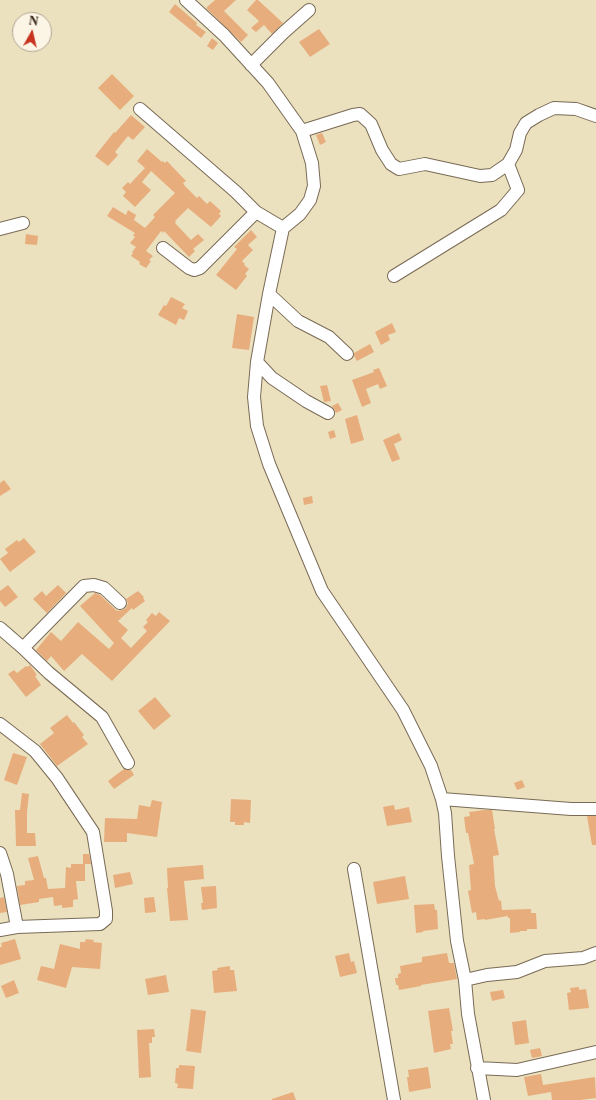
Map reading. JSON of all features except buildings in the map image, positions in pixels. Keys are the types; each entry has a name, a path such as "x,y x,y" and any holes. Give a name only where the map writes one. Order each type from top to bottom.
{"street":[{"path":"186,0 224,35 268,83 302,131 312,163 314,186 310,200 300,214 283,228 277,250 257,362 254,397 257,426 269,464 322,591 403,710 431,766 445,813 456,942 465,980 468,1014 484,1100"},
{"path":"251,64 309,10"},
{"path":"302,131 360,114 371,124 382,150 391,164 400,169 425,164 480,176 492,175 508,164 516,150 520,133 526,123 539,115 554,108 576,109 596,116"},
{"path":"140,109 236,192 256,212 283,228"},
{"path":"394,276 501,210 518,190 508,164"},
{"path":"163,248 189,268 194,270 200,268 256,212"},
{"path":"0,229 23,223"},
{"path":"269,294 298,321 329,337 347,354"},
{"path":"257,362 272,378 306,401 328,413"},
{"path":"23,648 84,586 94,585 104,588 120,603"},
{"path":"0,628 49,673 102,717 128,763"},
{"path":"0,724 35,751 57,778 93,832 106,911 106,919 100,924 17,927 0,930"},
{"path":"442,799 571,809 596,809"},
{"path":"0,853 7,874 17,927"},
{"path":"354,869 394,1100"},
{"path":"465,980 487,975 516,972 545,961 583,958 596,953"},
{"path":"477,1068 517,1070 596,1052"}]}
